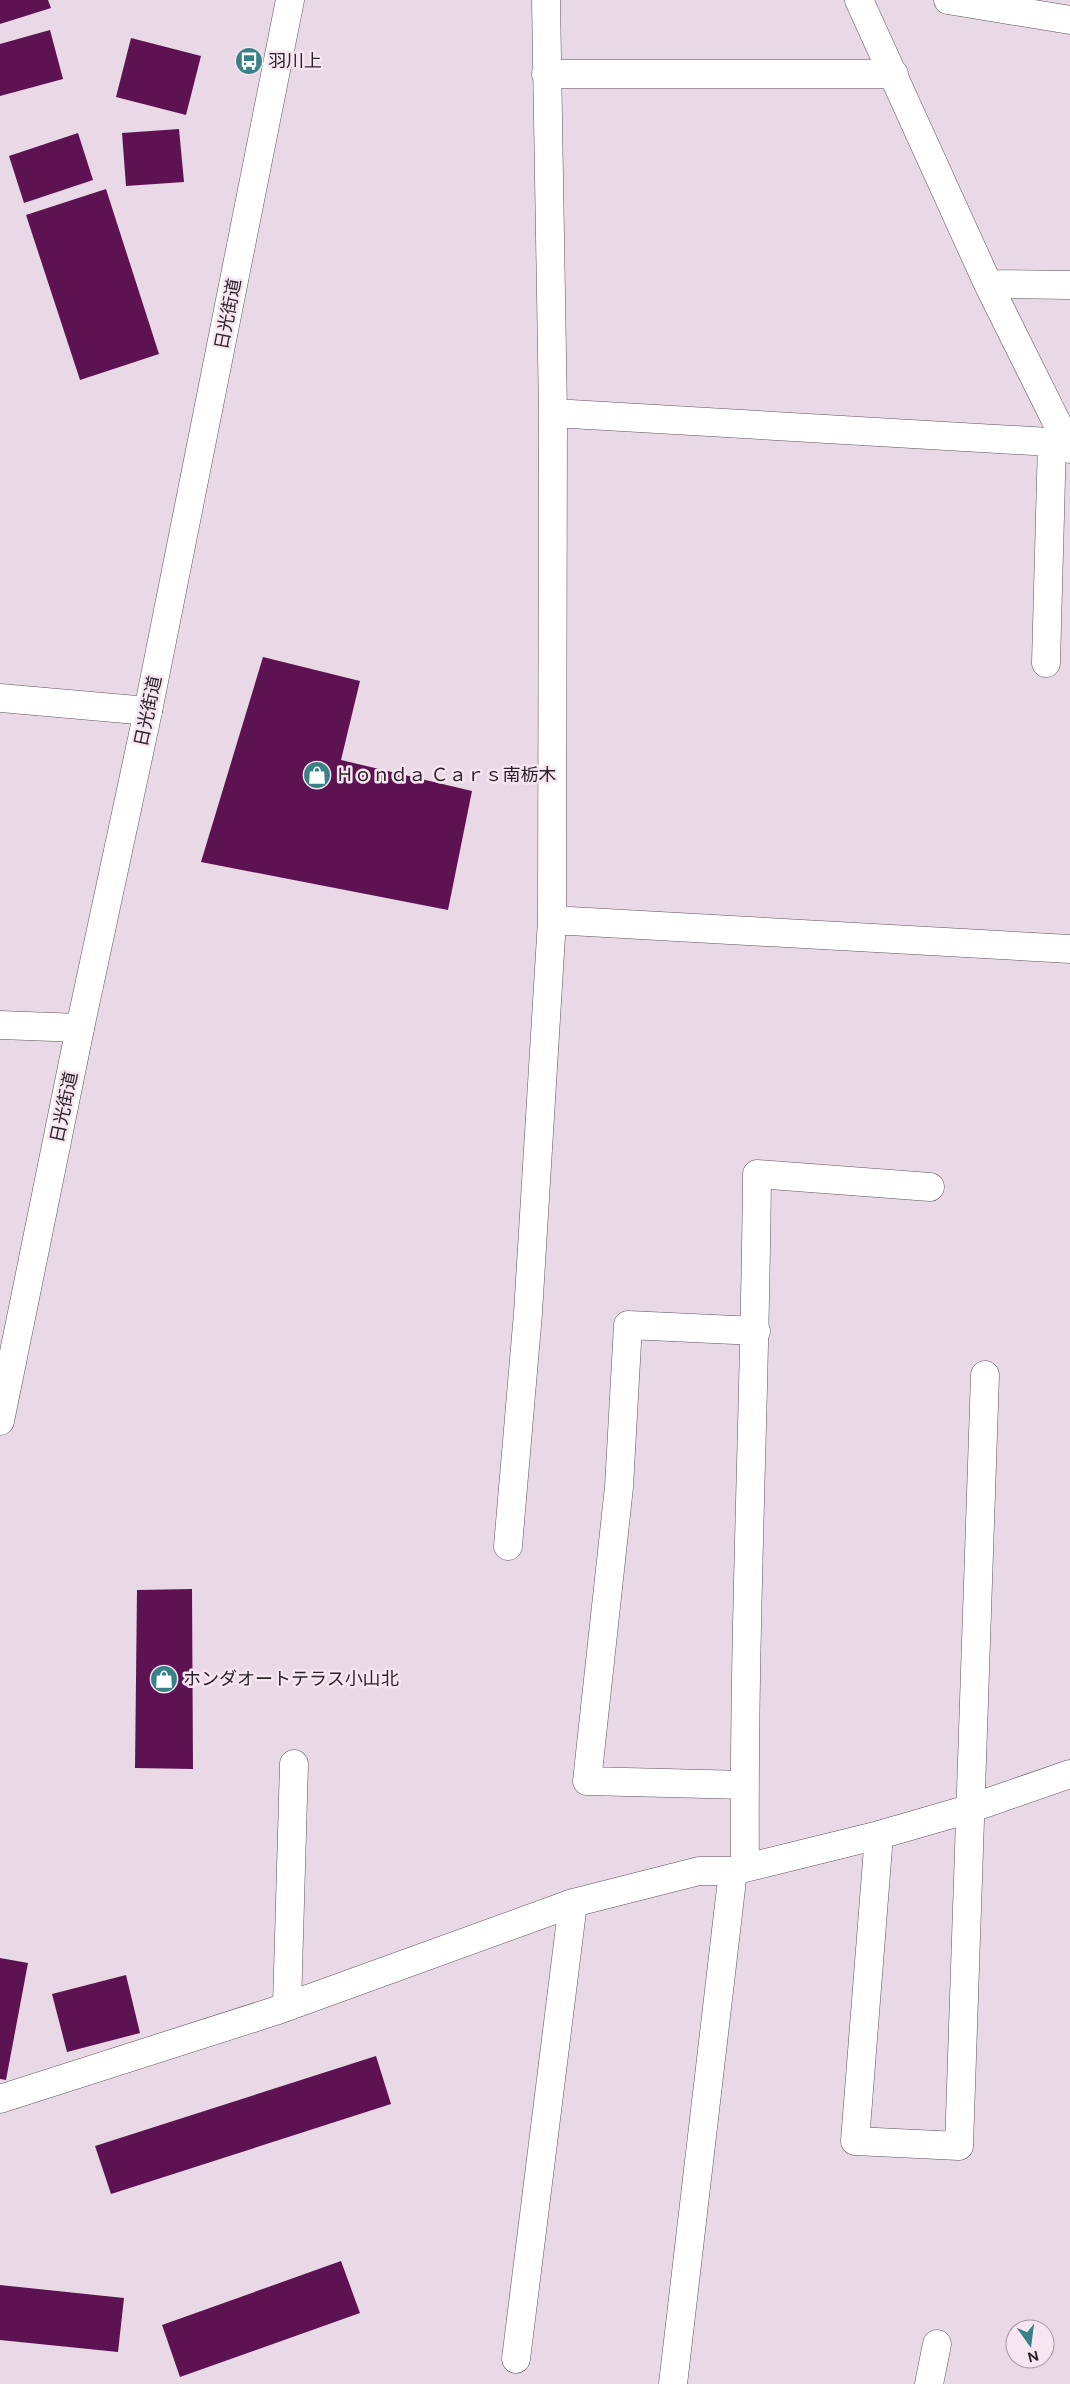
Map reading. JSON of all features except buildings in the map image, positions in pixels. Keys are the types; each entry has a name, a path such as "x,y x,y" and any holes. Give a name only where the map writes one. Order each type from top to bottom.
{"main road":[{"name":"日光街道","path":"0,1420 80,1028 148,712 290,0"},
{"path":"508,1546 528,1313 552,920 553,413 546,0"},
{"path":"859,0 1063,445 1046,663"},
{"path":"948,0 1070,20"},
{"path":"546,74 894,74"},
{"path":"988,284 1070,285"},
{"path":"553,413 1063,445"},
{"path":"0,698 148,712"},
{"path":"552,920 1070,949"},
{"path":"0,1025 80,1028"},
{"path":"674,2384 739,1869 745,1785 756,1331 757,1174 930,1187"},
{"path":"745,1785 587,1781 618,1487 628,1326 756,1331"},
{"path":"879,1835 855,2141 959,2146 985,1375"},
{"path":"287,2006 294,1764"},
{"path":"0,2098 287,2006 573,1903 699,1871 739,1869 879,1835 969,1809 1070,1774"},
{"path":"516,2359 573,1903"},
{"path":"929,2384 937,2344"}],"place":[{"name":"羽川上","path":"249,61"},
{"name":"Ｈｏｎｄａ Ｃａｒｓ南栃木","path":"317,775"},
{"name":"ホンダオートテラス小山北","path":"164,1679"}]}
